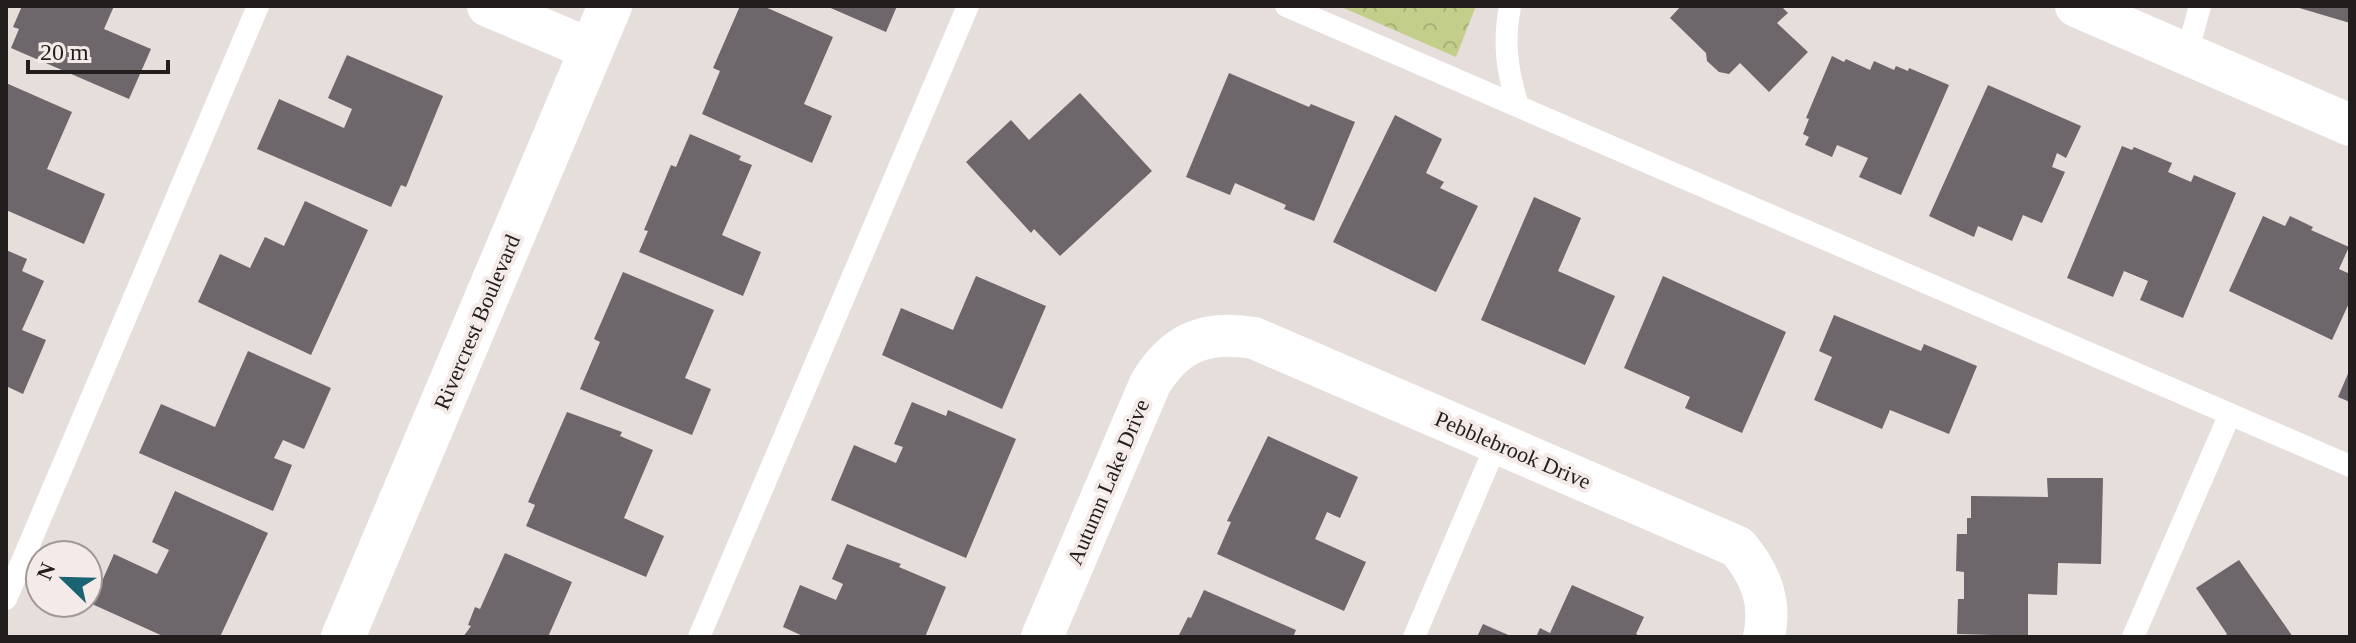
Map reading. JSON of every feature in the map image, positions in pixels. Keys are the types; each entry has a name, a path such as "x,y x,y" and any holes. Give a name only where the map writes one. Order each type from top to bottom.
{"street":[{"path":"488,6 592,50"},
{"name":"Rivercrest Boulevard","path":"343,637 610,6"},
{"path":"2076,6 2350,125"},
{"name":"Pebblebrook Drive","path":"1194,341 1213,335 1254,338 1738,547 1755,568 1765,593 1768,621 1764,637"},
{"name":"Autumn Lake Drive","path":"1042,637 1150,384 1160,366 1194,341"}],"lane":[{"path":"6,599 258,6"},
{"path":"699,637 968,6"},
{"path":"1286,6 2350,466"},
{"path":"1510,6 1505,33 1507,72 1518,106"},
{"path":"2187,54 2200,6"},
{"path":"2133,637 2230,414"},
{"path":"1414,637 1497,443"}],"green space":[{"path":"1339,6 1476,6 1456,57"}],"building":[{"path":"22,6 114,6 104,29 151,49 129,99 11,48 19,29 13,27"},
{"path":"740,6 763,6 833,37 804,104 832,116 812,163 702,114 720,71 713,68"},
{"path":"826,6 897,6 886,32"},
{"path":"1681,6 1781,6 1788,13 1777,23 1808,52 1769,92 1740,63 1729,74 1719,72 1707,61 1706,53 1670,18"},
{"path":"2350,6 2350,23 2296,7"},
{"path":"347,55 443,96 406,187 401,185 391,207 257,149 279,99 344,128 352,109 328,98"},
{"path":"1832,56 1870,70 1874,61 1894,70 1896,66 1908,71 1909,68 1949,85 1901,195 1859,177 1868,158 1837,145 1832,157 1805,145 1809,137 1803,134 1809,119 1806,118"},
{"path":"1229,73 1309,107 1311,104 1355,122 1314,221 1235,183 1230,195 1186,177"},
{"path":"6,83 72,112 47,169 105,194 84,244 6,210"},
{"path":"1988,85 2081,126 2066,158 2057,153 2052,167 2065,172 2042,223 2023,215 2012,241 1978,226 1974,237 1929,216"},
{"path":"1080,93 1152,171 1060,256 1034,229 1031,233 966,162 1011,120 1029,140"},
{"path":"1395,115 1442,139 1426,173 1444,182 1440,188 1478,206 1436,292 1333,242"},
{"path":"690,134 741,156 739,160 752,165 722,235 761,252 743,296 639,252 648,231 644,230 671,165 676,167"},
{"path":"2122,146 2132,150 2134,147 2172,163 2168,172 2191,182 2194,175 2236,193 2183,318 2140,300 2148,281 2124,271 2113,297 2067,278"},
{"path":"1534,197 1581,218 1558,271 1615,296 1585,365 1481,320"},
{"path":"305,201 368,230 311,355 198,302 220,254 250,268 265,237 284,246"},
{"path":"2263,216 2285,226 2290,216 2313,227 2311,230 2349,247 2339,269 2350,274 2350,301 2332,340 2229,291"},
{"path":"6,250 27,259 22,271 44,281 22,330 46,340 23,394 6,386"},
{"path":"623,272 714,310 685,378 711,389 692,435 580,389 600,342 594,339"},
{"path":"976,276 1046,306 1002,409 882,355 901,308 953,330"},
{"path":"1663,276 1786,332 1742,433 1685,408 1690,397 1624,368"},
{"path":"1834,315 1921,351 1924,344 1977,366 1949,434 1890,410 1882,429 1814,400 1832,357 1819,351"},
{"path":"248,351 331,388 304,449 283,440 274,458 292,465 273,511 139,453 161,404 215,427"},
{"path":"2350,369 2350,402 2338,397"},
{"path":"912,402 946,416 948,410 1016,439 966,558 831,500 854,445 896,463 903,447 894,444"},
{"path":"567,412 622,432 620,436 653,450 624,518 664,536 646,577 526,526 535,505 528,502"},
{"path":"1268,436 1358,477 1340,518 1327,512 1315,539 1366,562 1344,611 1217,554 1231,522 1227,521"},
{"path":"2047,478 2103,478 2101,564 2058,563 2057,595 2028,594 2028,636 1957,634 1958,599 1964,599 1964,572 1956,571 1957,534 1967,534 1971,496 2048,497"},
{"path":"175,491 268,533 220,637 165,637 104,609 104,577 114,554 157,574 169,550 152,542"},
{"path":"847,544 901,564 899,567 946,587 925,637 805,637 783,627 800,585 836,600 843,584 832,579"},
{"path":"505,553 572,582 548,637 463,637 471,626 468,625 475,607 480,609"},
{"path":"2239,560 2293,637 2224,637 2227,634 2196,588"},
{"path":"1572,585 1644,617 1636,634 1642,637 1536,637 1540,628 1550,633"},
{"path":"1204,590 1296,630 1293,637 1178,637"},
{"path":"1483,624 1513,637 1477,637"}]}
